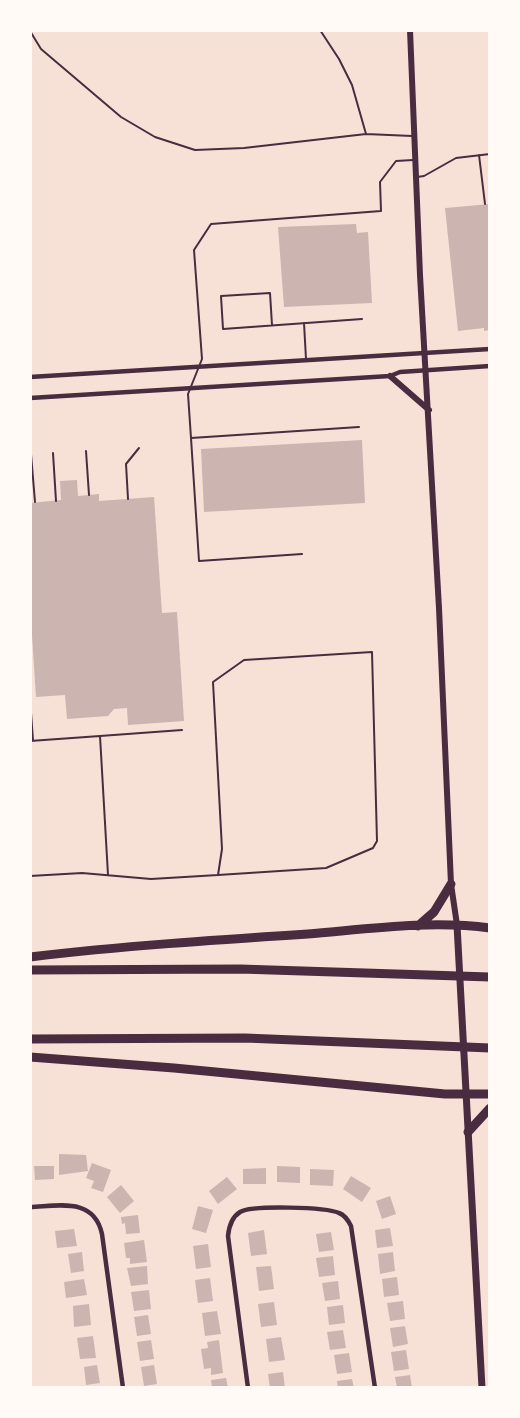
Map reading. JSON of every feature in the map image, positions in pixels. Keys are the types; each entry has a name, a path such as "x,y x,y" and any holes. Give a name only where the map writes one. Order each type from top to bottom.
{"highway":[{"path":"418,926 434,912 451,884"},
{"path":"30,957 98,949 418,926 457,925 490,928"},
{"path":"30,969 290,969 490,977"},
{"path":"30,1039 245,1038 490,1047"},
{"path":"30,1057 465,1094 490,1094"},
{"path":"468,1132 490,1108"}],"main road":[{"path":"457,925 482,1388"}],"street":[{"path":"410,30 443,675 451,884 457,925"},
{"path":"30,377 490,349"},
{"path":"30,398 390,376 400,372 490,366"},
{"path":"390,376 429,410"},
{"path":"30,1207 79,1207 90,1211 98,1221 102,1234 123,1388"},
{"path":"248,1388 228,1236 229,1228 236,1215 241,1211 256,1208 332,1210 343,1215 351,1226 375,1388"}],"lane":[{"path":"320,30 339,59 352,85 366,135"},
{"path":"30,31 41,49 121,117 155,137 195,150 244,148 366,135 415,136"},
{"path":"479,154 485,204"},
{"path":"417,177 456,158 490,154"},
{"path":"302,554 199,561 188,394 202,359 194,250 211,224 381,211 380,182 396,161 416,159"},
{"path":"272,325 270,293 221,296 223,329 363,320"},
{"path":"304,323 306,360"},
{"path":"191,438 359,427"},
{"path":"128,499 126,464 139,448"},
{"path":"86,451 89,495"},
{"path":"53,453 56,501"},
{"path":"31,454 34,502"},
{"path":"30,876 72,873 151,879 218,875 326,868 373,848 377,841 372,652 244,660 213,682 222,849 218,875"},
{"path":"30,699 31,741 182,730"},
{"path":"100,736 108,876"}],"building":[{"path":"490,204 490,330 484,331 484,328 458,331 445,208"},
{"path":"356,224 357,233 368,232 372,303 284,307 278,227"},
{"path":"362,440 365,503 204,512 201,449"},
{"path":"77,480 78,496 99,494 99,501 154,497 162,613 177,612 184,721 128,725 127,708 114,709 108,716 67,719 65,695 36,697 30,605 30,503 61,500 60,481"},
{"path":"59,1154 86,1155 88,1171 59,1175"},
{"path":"92,1163 111,1170 103,1192 91,1188 94,1181 86,1178"},
{"path":"34,1166 54,1166 54,1179 35,1180"},
{"path":"277,1166 300,1167 300,1183 277,1182"},
{"path":"266,1168 266,1184 243,1184 243,1169"},
{"path":"310,1169 334,1170 333,1186 310,1185"},
{"path":"351,1176 371,1188 362,1202 343,1189"},
{"path":"227,1177 237,1189 218,1204 209,1191"},
{"path":"121,1185 134,1201 120,1213 107,1197"},
{"path":"390,1196 396,1214 382,1219 376,1201"},
{"path":"198,1206 213,1210 206,1233 192,1229"},
{"path":"138,1215 140,1233 126,1234 125,1223 122,1224 121,1217"},
{"path":"390,1228 393,1246 377,1248 375,1230"},
{"path":"74,1229 77,1246 57,1248 55,1231"},
{"path":"264,1230 267,1254 251,1256 248,1233"},
{"path":"331,1232 334,1250 319,1252 316,1234"},
{"path":"144,1240 147,1262 130,1264 130,1258 126,1258 124,1243"},
{"path":"208,1244 211,1267 196,1269 193,1246"},
{"path":"82,1252 84,1271 71,1273 68,1254"},
{"path":"393,1252 395,1271 380,1274 378,1254"},
{"path":"333,1256 335,1275 319,1277 316,1258"},
{"path":"147,1266 148,1284 131,1286 127,1268"},
{"path":"271,1266 274,1289 259,1291 256,1267"},
{"path":"397,1277 399,1295 384,1297 382,1279"},
{"path":"210,1278 213,1301 198,1303 195,1280"},
{"path":"84,1279 87,1295 66,1298 64,1282"},
{"path":"338,1281 340,1299 325,1301 322,1283"},
{"path":"149,1290 151,1309 134,1311 131,1292"},
{"path":"403,1301 405,1319 390,1321 387,1303"},
{"path":"274,1302 277,1325 261,1327 258,1304"},
{"path":"89,1304 91,1325 74,1327 73,1306"},
{"path":"343,1305 345,1323 329,1325 327,1307"},
{"path":"217,1311 221,1334 205,1336 202,1313"},
{"path":"148,1315 151,1334 137,1336 134,1317"},
{"path":"405,1326 408,1344 393,1347 390,1328"},
{"path":"343,1330 346,1348 330,1350 327,1332"},
{"path":"93,1336 96,1358 80,1359 77,1338"},
{"path":"281,1337 285,1360 269,1362 266,1339"},
{"path":"151,1340 154,1359 140,1361 137,1342"},
{"path":"219,1340 223,1373 211,1375 211,1368 204,1369 201,1349 208,1348 207,1342"},
{"path":"406,1350 409,1369 394,1371 391,1352"},
{"path":"349,1353 352,1372 337,1374 334,1355"},
{"path":"97,1365 100,1383 86,1385 84,1367"},
{"path":"154,1365 157,1384 144,1386 141,1367"},
{"path":"283,1372 285,1388 270,1388 268,1374"},
{"path":"410,1375 412,1388 397,1388 395,1377"},
{"path":"226,1378 228,1388 212,1388 211,1380"},
{"path":"352,1379 354,1388 338,1388 337,1381"}]}
